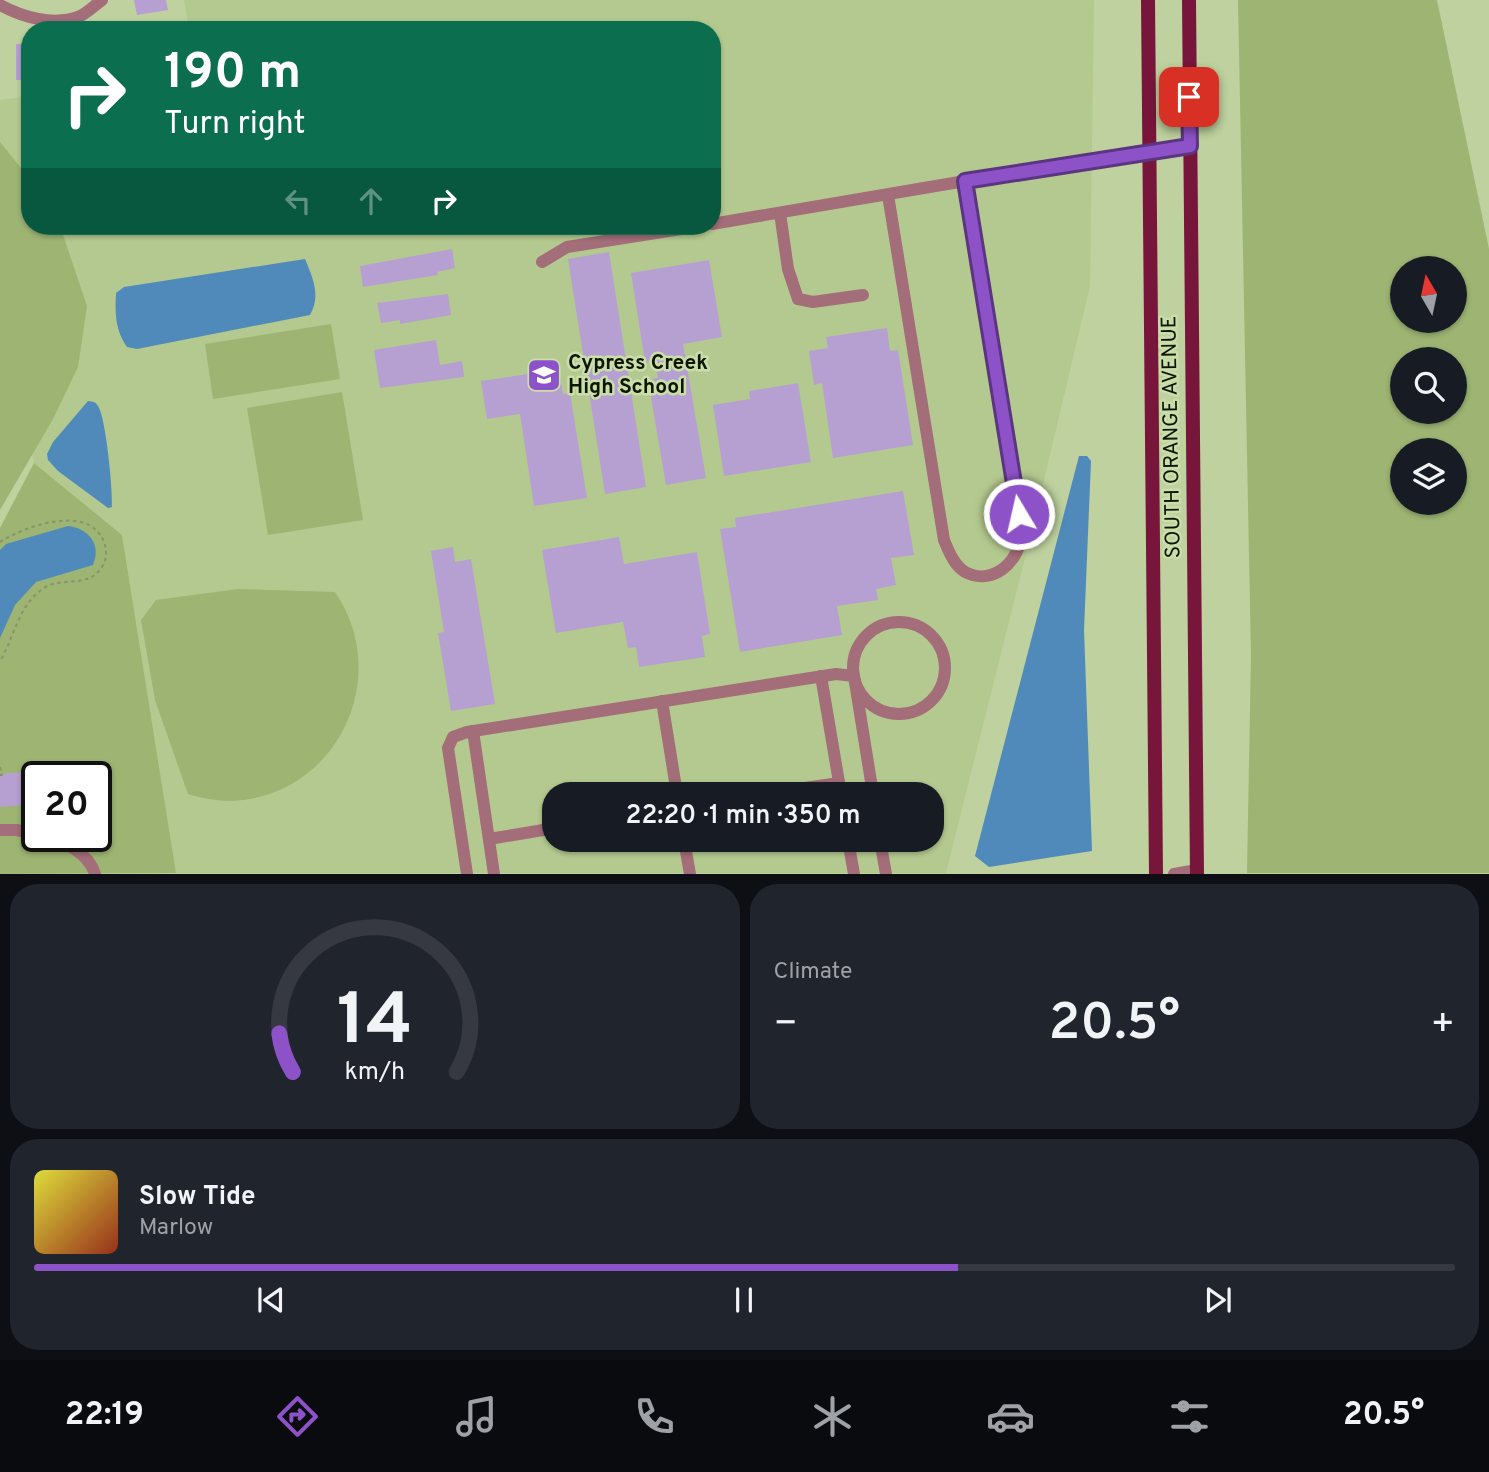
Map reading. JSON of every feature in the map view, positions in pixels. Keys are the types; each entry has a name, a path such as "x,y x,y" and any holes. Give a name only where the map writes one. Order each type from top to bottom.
{"main road":[{"name":"SOUTH ORANGE AVENUE","path":"1148,0 1156,873"},
{"name":"SOUTH ORANGE AVENUE","path":"1189,0 1197,872"}],"street":[{"path":"0,5 29,18 54,20 78,17 102,0"},
{"path":"721,223 1190,146"},
{"path":"888,195 944,540 951,559 966,572 986,576 1005,570 1016,555 1021,537 965,181"},
{"path":"780,213 788,269 799,299 813,302 863,295"},
{"path":"542,262 567,247 643,235"},
{"path":"854,676 865,699 876,707 890,713 906,713 921,708 933,699 942,686 946,671 944,656 937,641 926,630 899,622 874,629 864,638 857,650 853,662 854,676 871,782"},
{"path":"467,873 448,748 453,737 472,731 821,676 843,673 854,676"},
{"path":"821,676 839,782"},
{"path":"662,701 675,782"},
{"path":"472,731 494,873"},
{"path":"0,830 21,831"},
{"path":"489,839 542,830"},
{"path":"79,852 95,873"},
{"path":"686,852 690,873"},
{"path":"850,852 854,873"},
{"path":"882,852 886,873"},
{"path":"1174,873 1197,872"}],"path":[{"path":"0,542 15,533 65,520 75,520 88,522 94,527 102,537 106,555 100,571 91,578 82,582 58,583 46,587 36,595 20,616 0,661"},
{"path":"0,767 0,775"}],"shaded area":[{"name":"Cypress Creek High School","path":"184,0 1094,0 1090,286 946,873 176,873 122,535 34,463 0,271 0,100 21,97 21,235 721,235 721,21 188,21"},
{"path":"1238,0 1437,0 1489,249 1489,873 1247,873 1251,655"},
{"path":"0,142 21,168 21,235 63,235 87,306 78,367 53,419 0,510"},
{"path":"331,324 340,379 213,399 205,344"},
{"path":"342,392 363,520 268,535 247,408"},
{"path":"34,463 122,535 176,873 0,874 0,528"},
{"path":"238,589 335,592 352,626 358,661 356,695 344,728 325,756 299,779 267,795 230,801 188,794 155,700 141,620 156,600"}],"water":[{"path":"305,259 315,294 310,315 137,349 127,347 120,334 116,293 124,287"},
{"path":"88,401 95,402 98,406 104,424 112,498 112,507 108,508 58,471 48,460 47,454 53,442"},
{"path":"1079,456 1087,456 1091,461 1084,630 1092,851 989,867 975,856"},
{"path":"68,526 82,530 91,538 96,550 93,565 36,582 15,605 0,638 0,550 6,544"}],"building":[{"path":"134,0 166,0 168,10 137,15"},
{"path":"16,44 21,44 21,80 16,80"},
{"path":"452,249 455,268 437,272 438,275 363,287 360,266"},
{"path":"609,252 646,487 605,494 568,259"},
{"path":"709,260 722,337 683,344 706,478 666,485 648,380 658,378 655,360 645,362 631,273"},
{"path":"448,294 451,315 400,324 400,320 381,323 377,303"},
{"path":"887,328 890,351 898,350 913,445 833,458 822,383 814,385 809,351 828,348 826,337"},
{"path":"436,340 440,365 462,361 464,377 380,388 374,350"},
{"path":"559,372 563,394 570,393 587,498 534,506 520,414 487,419 481,381"},
{"path":"798,383 811,462 724,476 713,405 750,399 749,391"},
{"path":"903,491 914,555 891,558 896,585 876,589 878,600 837,606 842,635 740,652 720,529 736,527 735,518"},
{"path":"619,537 624,564 697,552 710,634 702,636 705,657 639,667 636,647 628,648 623,622 556,633 542,550"},
{"path":"453,547 455,562 471,559 495,704 451,711 438,633 444,632 431,551"},
{"path":"21,772 21,805 0,807 0,774"}],"place":[{"name":"Cypress Creek High School","path":"544,375"}],"route":[{"path":"1019,514 965,181 1190,146 1189,97"}]}
